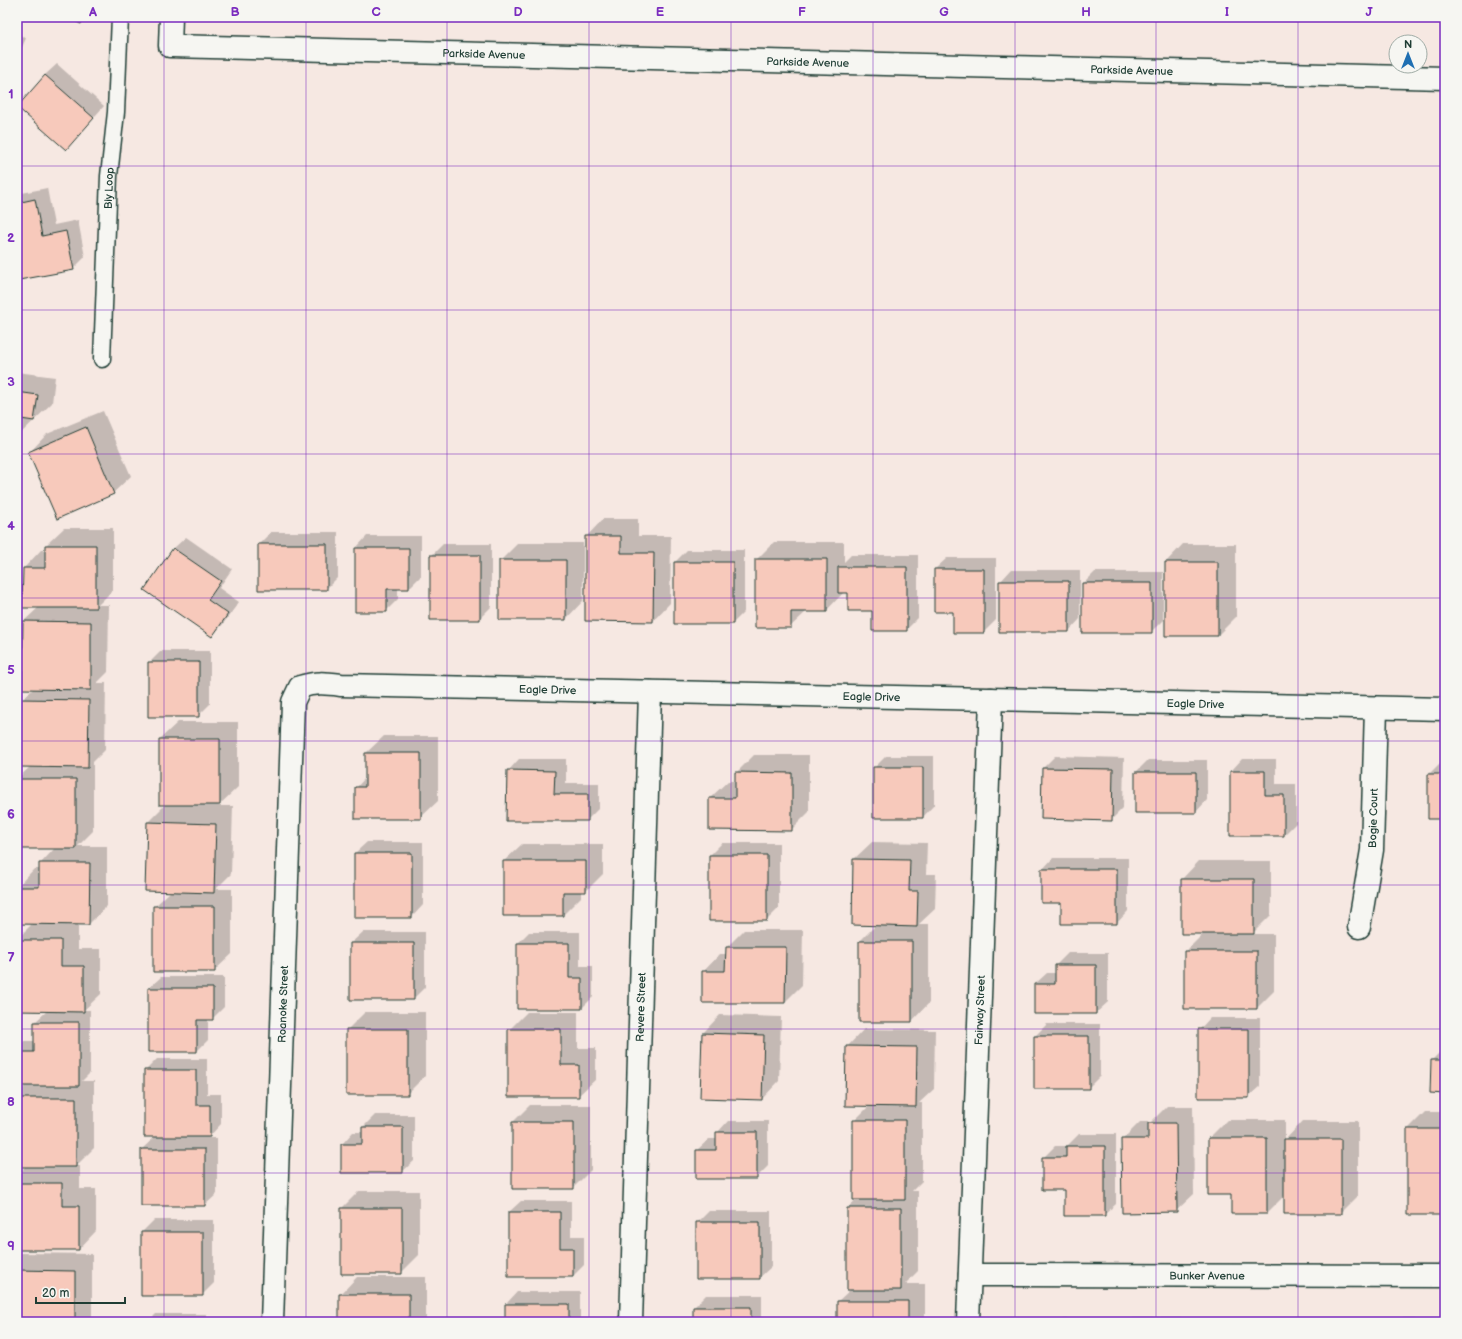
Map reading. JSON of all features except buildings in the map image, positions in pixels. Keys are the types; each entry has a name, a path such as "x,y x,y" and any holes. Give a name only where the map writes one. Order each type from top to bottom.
{"street":[{"name":"Parkside Avenue","path":"171,17 170,46 1445,78"},
{"name":"Eagle Drive","path":"300,687 312,683 322,682 341,685 1445,709"},
{"name":"Roanoke Street","path":"272,1322 293,702 300,687"},
{"name":"Revere Street","path":"631,1322 650,692"},
{"name":"Fairway Street","path":"968,1322 991,699"},
{"name":"Bogie Court","path":"1359,927 1372,850 1376,708"},
{"name":"Bunker Avenue","path":"970,1275 1445,1276"}],"lane":[{"name":"Bly Loop","path":"102,359 109,176 116,112 120,17"}]}
